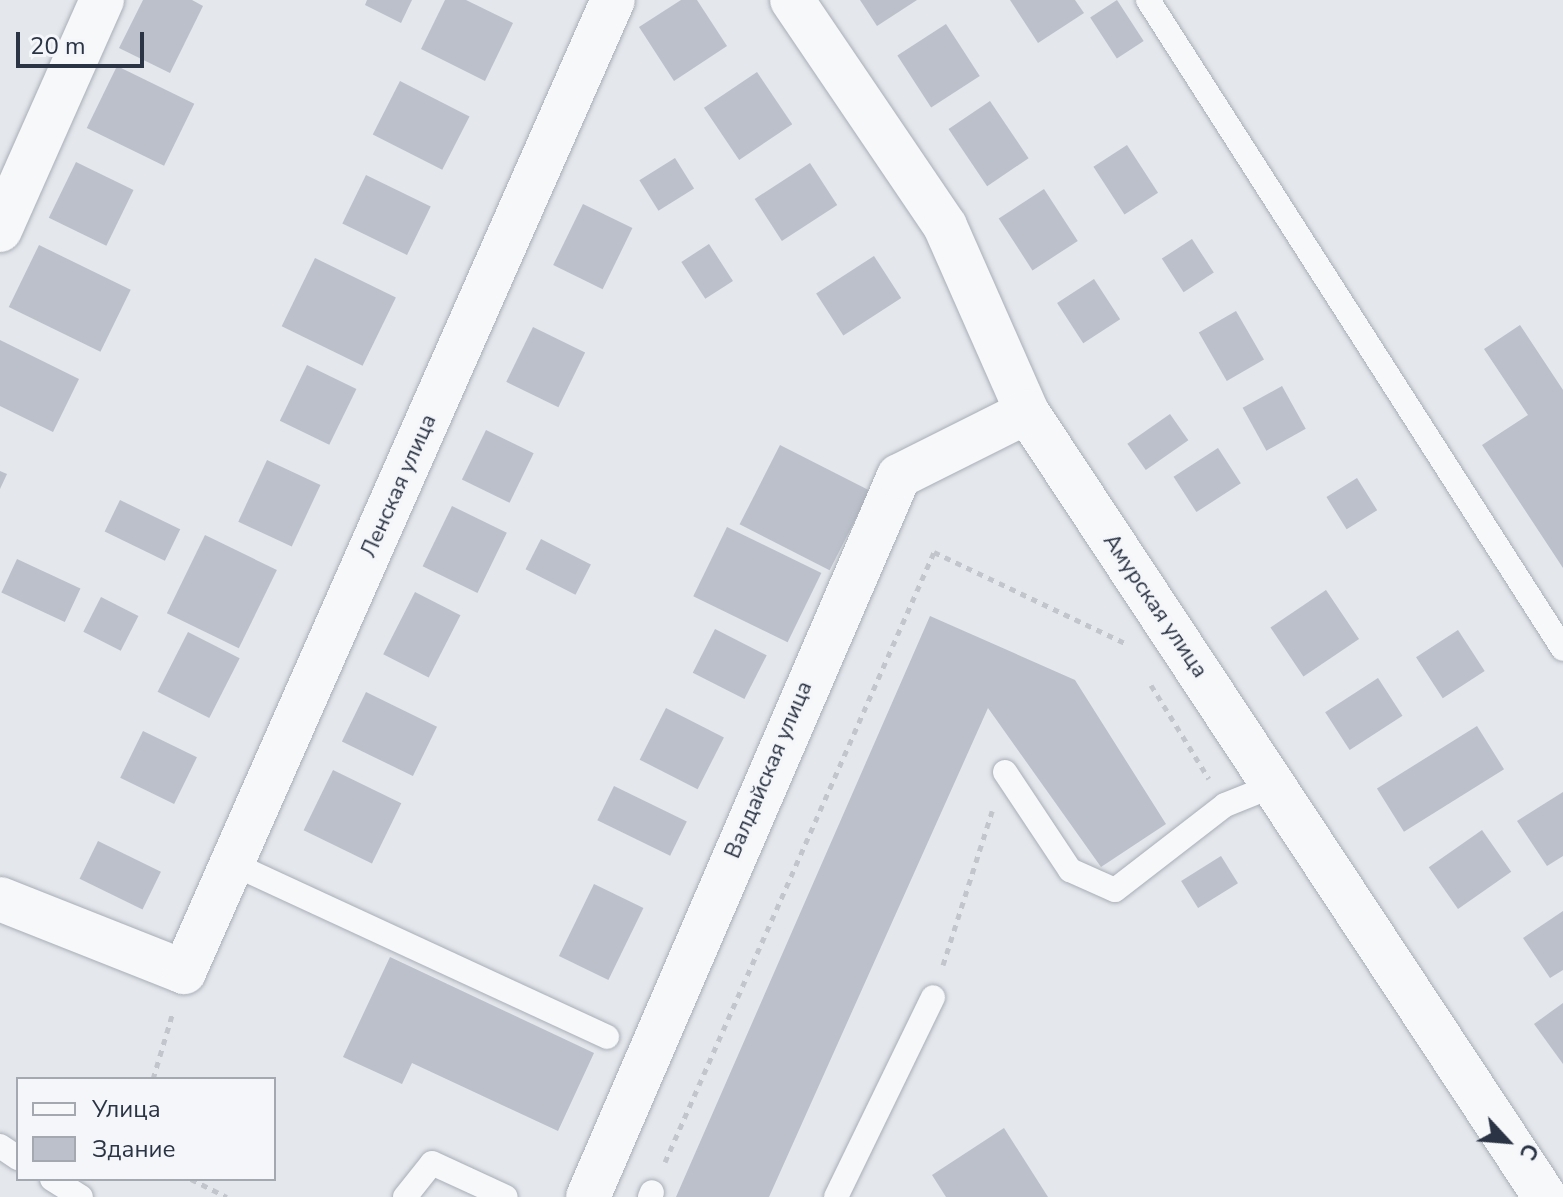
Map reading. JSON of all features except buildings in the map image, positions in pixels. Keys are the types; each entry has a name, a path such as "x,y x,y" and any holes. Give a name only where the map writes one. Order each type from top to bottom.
{"street":[{"path":"0,230 102,0"},
{"name":"Ленская улица","path":"184,972 613,0"},
{"name":"Амурская улица","path":"792,0 945,226 1027,412 1545,1197"},
{"name":"Валдайская улица","path":"588,1197 899,476 1027,412"},
{"path":"0,899 184,972"}],"lane":[{"path":"1148,0 1563,649"},
{"path":"1005,772 1070,870 1115,890 1225,805 1275,785"},
{"path":"233,864 607,1037"},
{"path":"836,1197 933,997"},
{"path":"405,1197 432,1163 506,1197"},
{"path":"55,1181 81,1197"}],"path":[{"path":"651,1195 934,552 1127,645 1134,656"},
{"path":"1148,680 1225,805"},
{"path":"933,997 1005,772"},
{"path":"154,1077 184,972"},
{"path":"195,1181 227,1197"}]}
